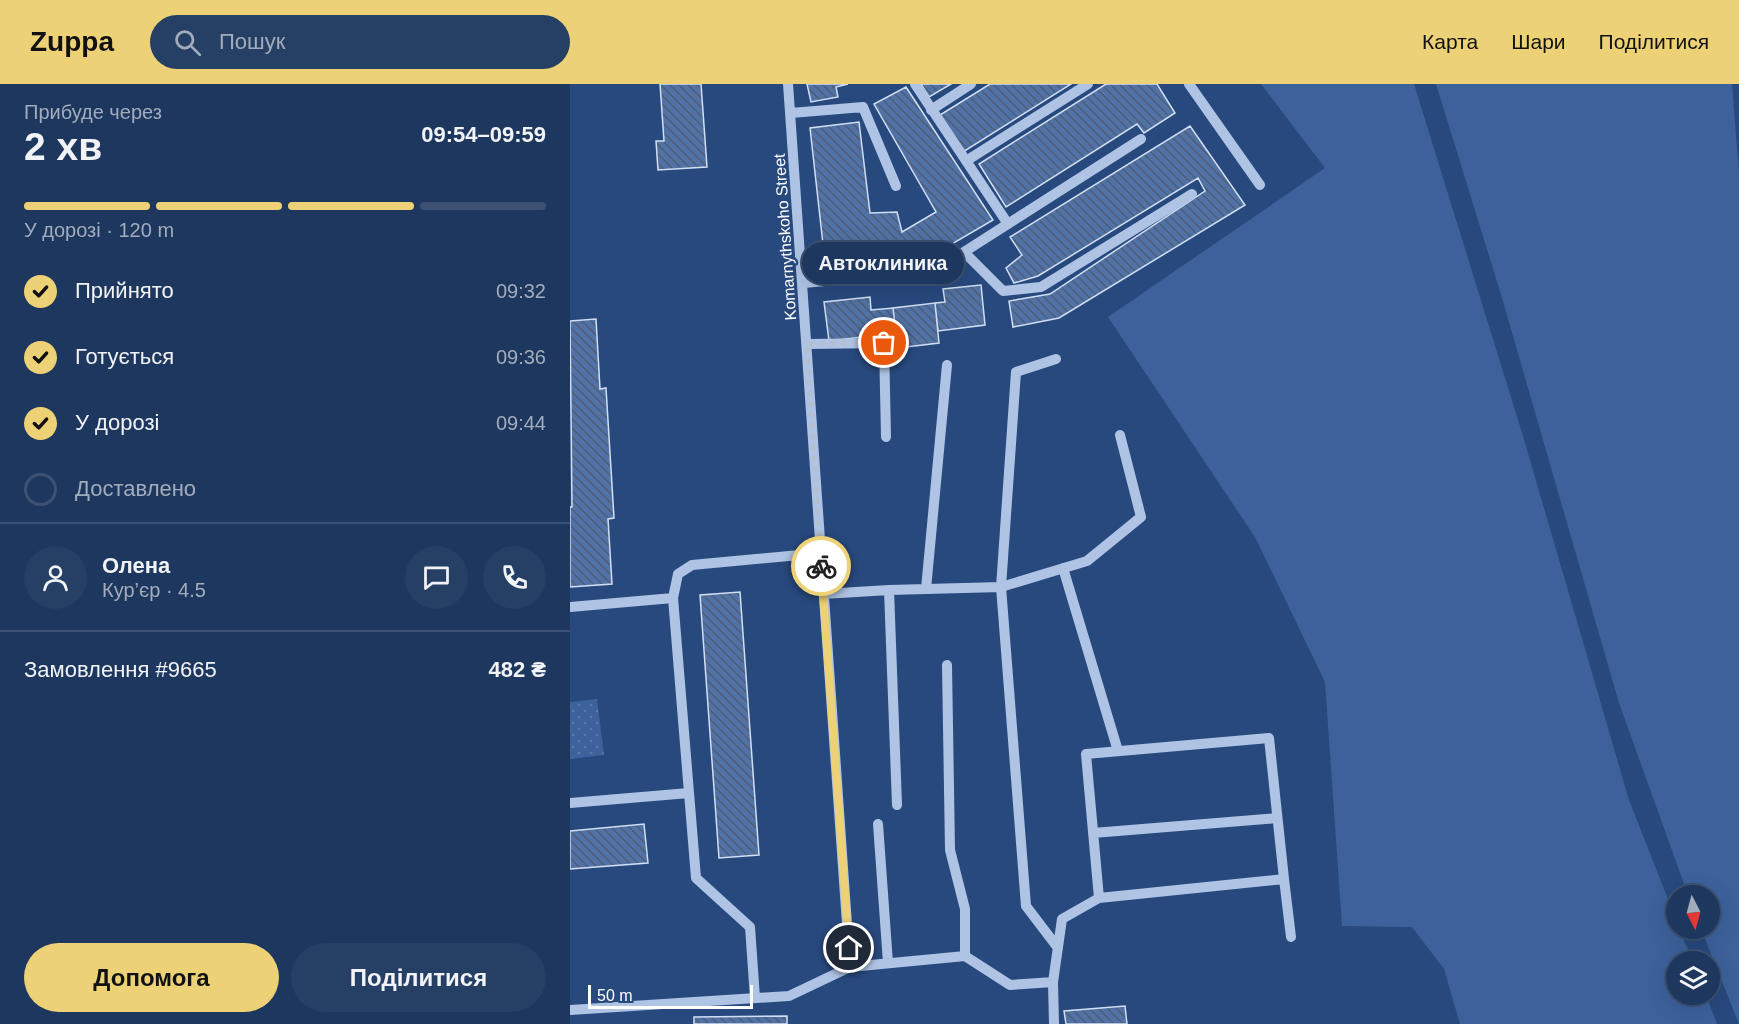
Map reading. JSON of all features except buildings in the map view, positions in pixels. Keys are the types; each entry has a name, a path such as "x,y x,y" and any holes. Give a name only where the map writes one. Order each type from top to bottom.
{"street":[{"name":"Komarnythskoho Street","path":"788,84 804,283 820,553 850,967"},
{"path":"915,84 1008,224"},
{"path":"932,110 971,84"},
{"path":"966,161 1088,84"},
{"path":"1189,84 1260,185"},
{"path":"790,113 863,107 896,186"},
{"path":"804,283 927,271 964,252 1141,139"},
{"path":"964,252 1003,291 1041,287 1192,194"},
{"path":"807,344 884,343 886,437"},
{"path":"1056,359 1016,372 1001,587 1026,906 1058,948"},
{"path":"926,589 947,365"},
{"path":"823,594 1001,587 1087,561 1141,517 1120,435"},
{"path":"755,998 750,927 696,878 673,598 678,574 692,565 820,553"},
{"path":"1063,568 1118,751"},
{"path":"889,590 897,805"},
{"path":"570,607 673,598"},
{"path":"947,665 950,850 964,909 965,956"},
{"path":"1099,898 1086,754 1269,738 1291,937"},
{"path":"570,802 689,793"},
{"path":"1093,833 1277,818"},
{"path":"878,824 888,963"},
{"path":"1054,1024 1053,982 1062,919 1099,898 1284,879"},
{"path":"570,1010 789,996 850,967 965,956 1010,985 1053,982"}],"shaded area":[{"path":"1261,84 1414,84 1523,436 1629,800 1666,894 1666,939 1683,939 1689,951 1666,951 1666,1005 1710,1005 1717,1024 1460,1024 1444,969 1412,927 1342,926 1325,682 1255,537 1108,317 1325,168"},
{"path":"1436,84 1732,84 1739,173 1739,1024 1720,976 1720,951 1710,951 1705,939 1720,939 1720,885 1684,885 1619,703 1502,298"},
{"path":"597,699 604,755 570,759 570,702"}],"way so far":[{"path":"821,566 807,344 884,343"}],"place":[{"name":"Автоклиника","path":"884,343"}],"route":[{"path":"821,566 849,948"}]}
